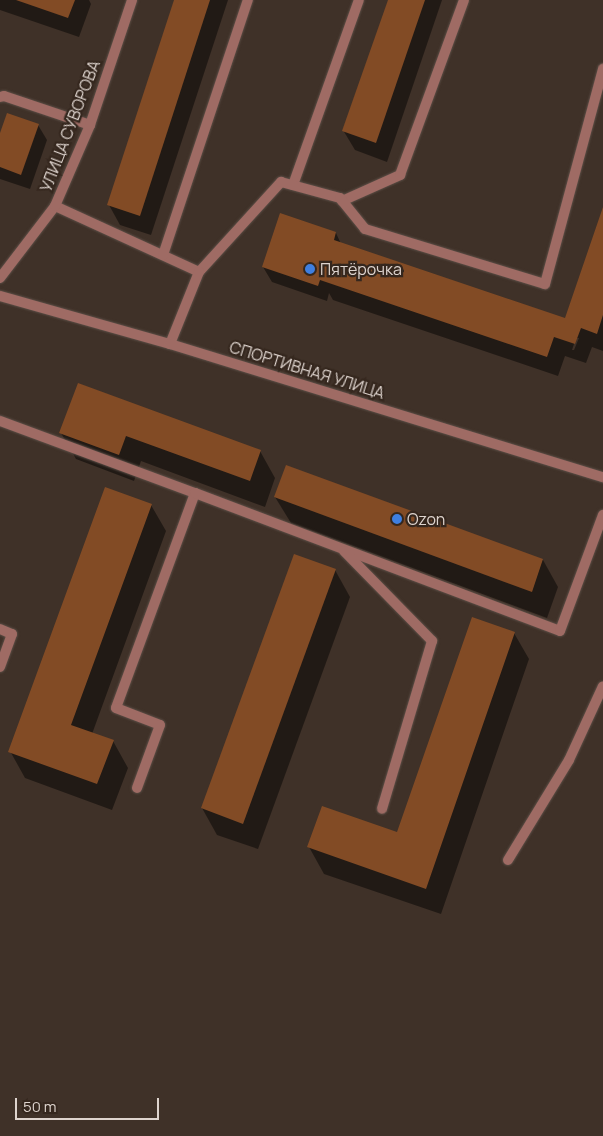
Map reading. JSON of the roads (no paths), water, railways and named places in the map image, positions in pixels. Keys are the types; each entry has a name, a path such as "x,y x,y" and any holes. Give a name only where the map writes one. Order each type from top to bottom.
{"street":[{"name":"УЛИЦА СУВОРОВА","path":"0,278 55,206 90,125 132,0"},
{"path":"162,255 248,0"},
{"path":"293,185 359,0"},
{"path":"342,201 400,175 464,0"},
{"path":"170,344 199,272 281,182 340,198 365,229 545,284 603,69"},
{"path":"0,97 4,96 90,125"},
{"path":"55,206 199,272"},
{"name":"СПОРТИВНАЯ УЛИЦА","path":"0,296 170,344 603,477"},
{"path":"0,421 560,631 603,516"},
{"path":"137,788 160,725 116,708 195,493"},
{"path":"342,549 432,641 382,809"},
{"path":"0,629 12,634 0,667"},
{"path":"508,860 568,760 603,686"}],"place":[{"name":"Пятёрочка","path":"310,269"},
{"name":"Ozon","path":"397,519"}]}
